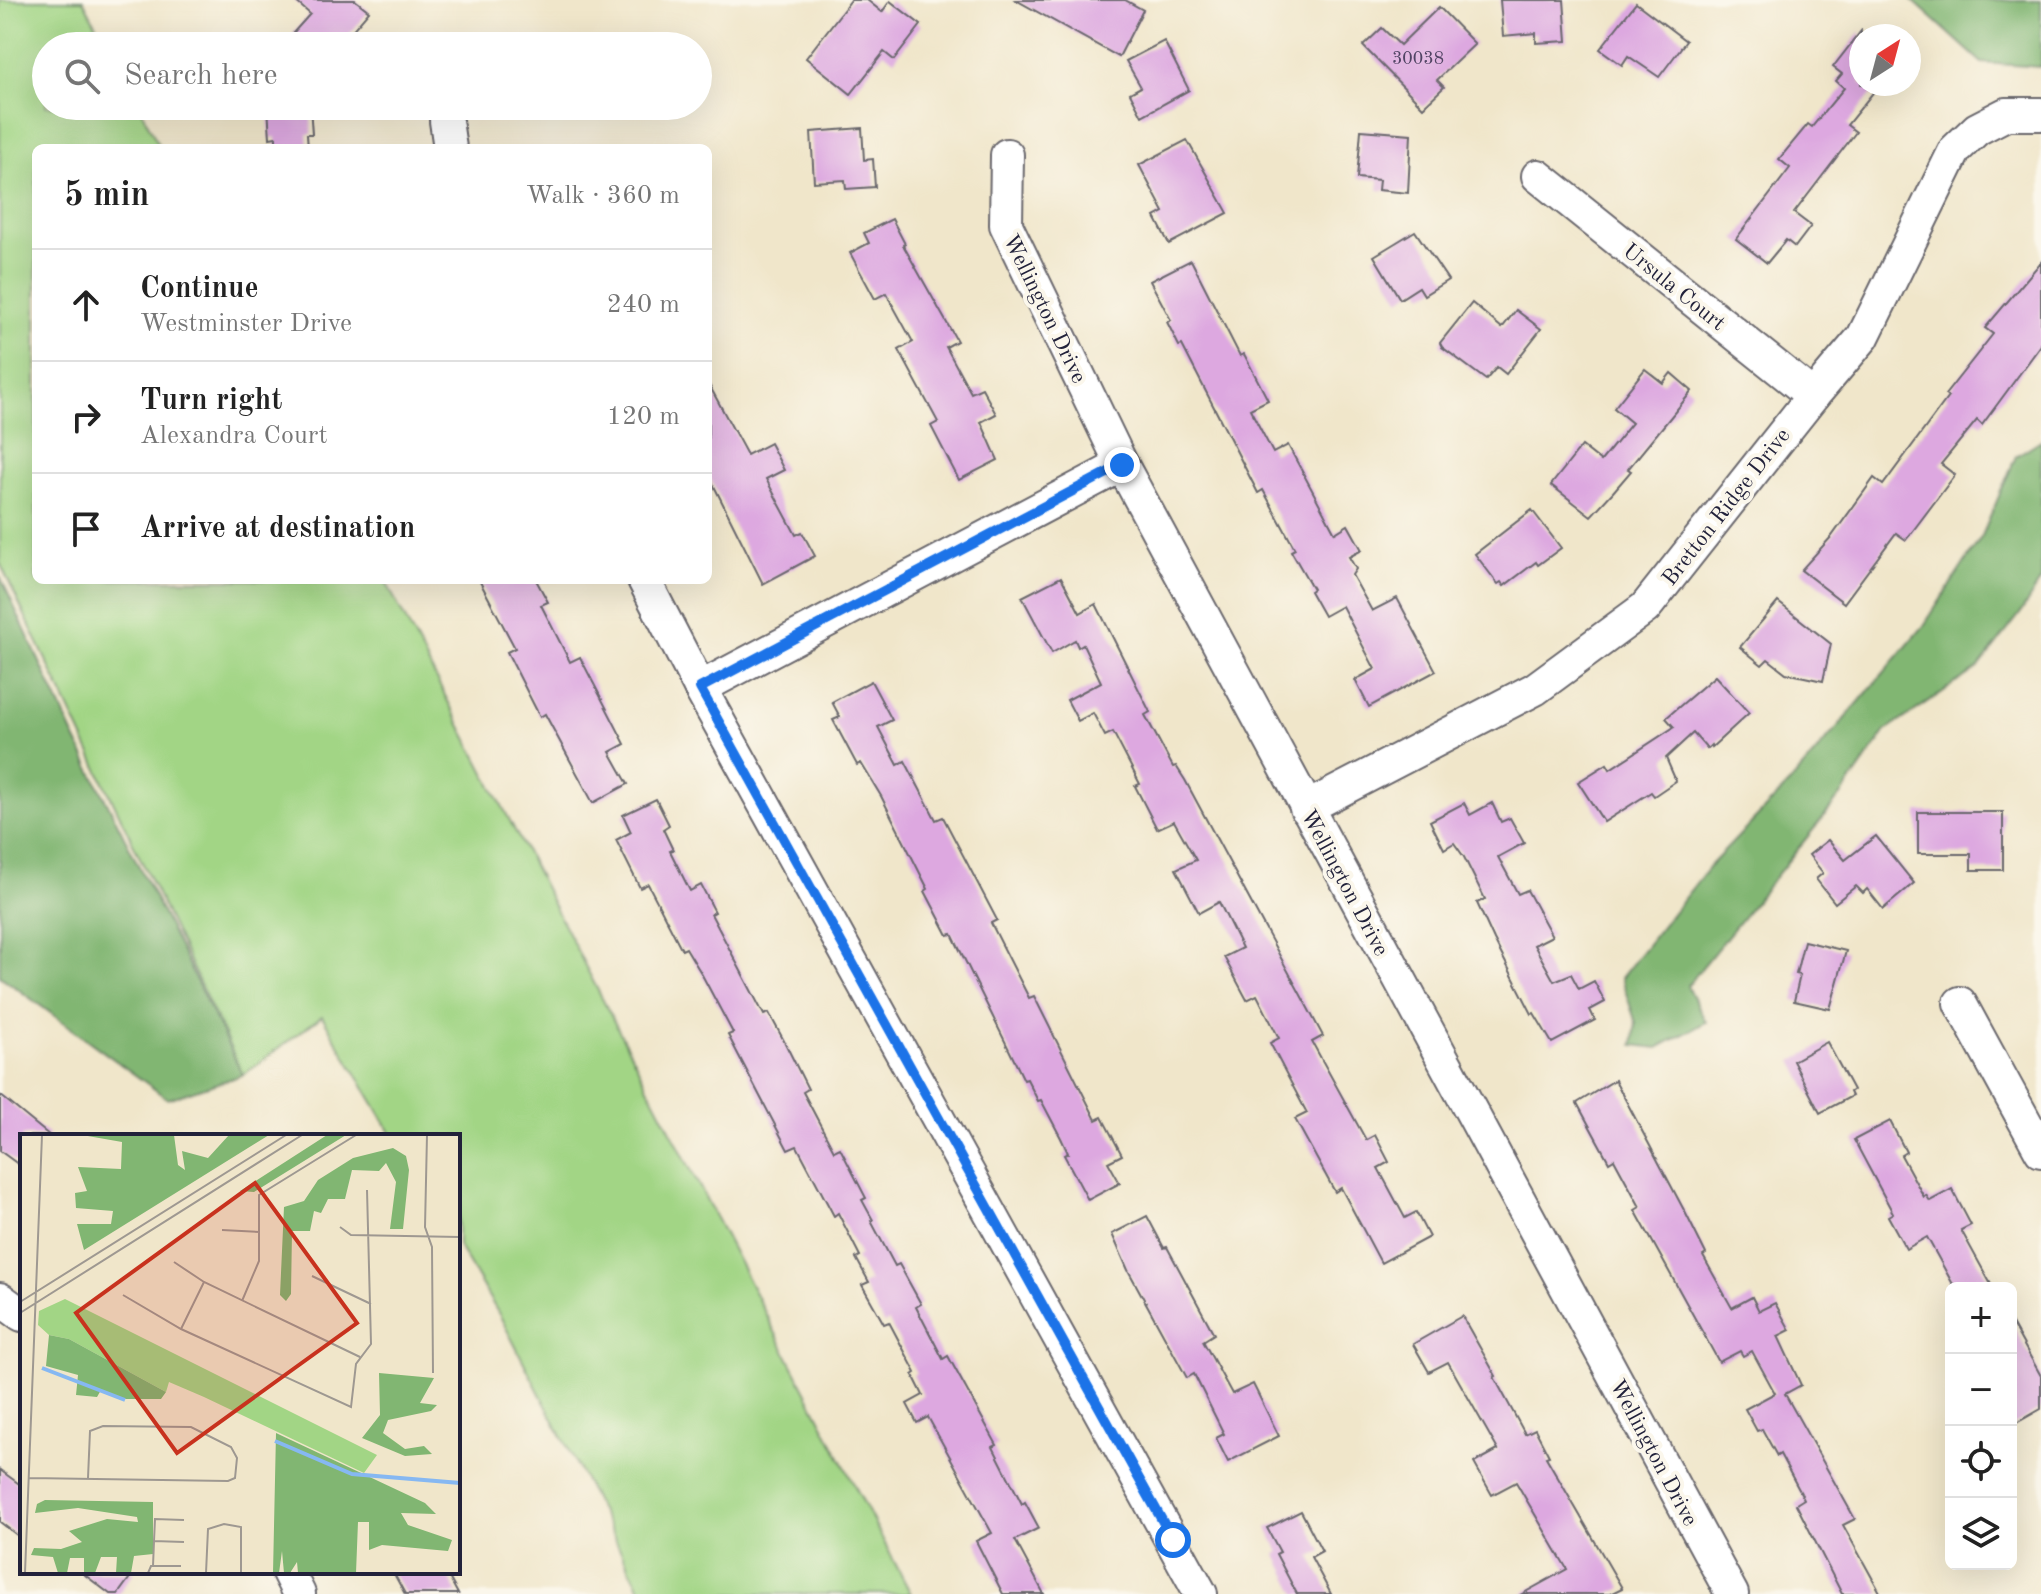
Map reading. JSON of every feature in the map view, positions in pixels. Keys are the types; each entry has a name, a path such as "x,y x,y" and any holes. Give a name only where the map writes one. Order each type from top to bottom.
{"street":[{"name":"Bretton Ridge Drive","path":"1306,808 1535,689 1645,608 1863,337 1955,150 1977,129 2006,114 2041,114"},
{"name":"Wellington Drive","path":"1007,155 1006,225 1122,465 1732,1594"},
{"name":"Ursula Court","path":"1538,176 1813,396"},
{"path":"700,688 1122,465"},
{"path":"646,584 700,688 1201,1594"},
{"path":"1960,1003 2041,1151"},
{"path":"0,1299 20,1314"},
{"path":"289,1574 299,1594"}],"green space":[{"path":"0,0 83,0 100,32 32,32 32,120 146,120 158,144 32,144 32,584 387,584 911,1594 643,1594 500,1316 460,1248 460,1134 392,1134 322,1016 243,1075 0,563"},
{"path":"1912,0 2041,0 2041,67 1982,63"},
{"path":"2041,440 2041,580 2020,614 1979,667 1886,731 1843,793 1687,986 1706,1022 1658,1048 1633,1045 1636,1023 1621,978 1709,867 1789,784 1923,627 1982,536 2016,456"},
{"path":"0,576 74,736 243,1075 168,1099 0,976"}],"building":[{"path":"294,0 355,0 369,11 351,32 294,32 310,14"},
{"path":"851,0 867,0 882,12 890,1 921,25 894,60 884,52 851,94 806,58"},
{"path":"1016,0 1125,0 1143,10 1119,57"},
{"path":"1500,0 1564,0 1567,41 1536,43 1536,33 1503,36"},
{"path":"1636,3 1686,41 1659,77 1628,56 1622,65 1600,49"},
{"path":"1439,7 1475,44 1437,80 1444,87 1423,107 1363,46 1382,28 1400,45"},
{"path":"1164,41 1189,90 1142,116 1130,93 1141,87 1126,61"},
{"path":"1849,46 1849,96 1870,96 1847,125 1856,132 1794,213 1811,226 1795,247 1786,240 1767,263 1736,239 1790,168 1779,159 1808,124 1812,127 1844,88 1836,81 1842,74 1833,67"},
{"path":"269,120 311,120 312,134 307,134 308,144 276,144 276,137 270,138"},
{"path":"862,128 864,160 873,159 875,187 846,189 845,180 814,182 811,132"},
{"path":"1361,130 1411,134 1408,193 1378,190 1379,180 1357,178"},
{"path":"1187,140 1228,213 1169,244 1155,217 1164,212 1139,165"},
{"path":"892,219 903,245 957,341 946,347 971,393 982,388 996,414 981,422 998,460 959,480 931,426 938,422 899,350 913,342 886,293 875,299 850,253 869,243 864,233"},
{"path":"1415,231 1448,280 1424,295 1419,287 1400,299 1374,256"},
{"path":"1191,260 1240,356 1244,354 1268,400 1250,409 1273,453 1288,445 1335,533 1348,525 1362,550 1349,557 1356,569 1352,575 1372,611 1397,598 1436,671 1369,707 1355,680 1375,669 1342,606 1324,616 1310,591 1313,589 1291,551 1295,549 1263,490 1258,493 1182,345 1179,346 1167,322 1171,320 1150,281"},
{"path":"2041,262 2041,345 1982,425 1977,420 1941,464 1955,475 1906,540 1896,533 1844,603 1801,570 1832,536 1874,478 1883,485 1948,397 1945,395 1993,334 1985,328"},
{"path":"1472,303 1502,328 1516,310 1541,329 1506,374 1497,367 1486,380 1440,343"},
{"path":"1645,369 1663,383 1671,373 1692,391 1628,469 1631,471 1591,516 1551,485 1582,446 1601,461 1632,423 1614,408"},
{"path":"712,390 747,455 770,443 784,470 766,479 796,535 802,532 815,556 763,584 712,482"},
{"path":"1532,510 1561,548 1504,586 1501,582 1498,584 1475,554"},
{"path":"1061,577 1080,613 1096,604 1150,712 1145,715 1173,767 1176,766 1185,780 1323,1036 1312,1042 1366,1140 1375,1135 1389,1162 1378,1168 1405,1218 1416,1212 1429,1237 1381,1263 1341,1188 1335,1192 1295,1119 1307,1113 1270,1043 1279,1038 1257,995 1247,1000 1224,957 1242,948 1219,902 1199,913 1176,869 1196,860 1174,821 1157,829 1135,786 1140,784 1113,732 1105,736 1093,713 1078,721 1067,700 1101,682 1083,644 1078,647 1075,640 1052,653 1022,597"},
{"path":"481,584 538,584 548,602 541,605 570,662 580,657 625,744 610,752 628,784 593,803 545,714 540,717 507,652 515,648"},
{"path":"1778,602 1831,644 1823,681 1786,673 1768,659 1762,665 1740,647"},
{"path":"1715,676 1749,713 1707,749 1693,733 1666,758 1676,781 1654,796 1651,792 1604,822 1578,782 1607,764 1610,769 1674,727 1666,718"},
{"path":"871,681 892,720 878,727 898,765 905,761 936,820 943,817 997,920 991,923 1029,998 1034,996 1096,1120 1102,1117 1122,1155 1108,1162 1120,1183 1088,1200 1064,1155 1068,1153 1061,1138 1041,1100 1038,1101 1027,1079 1024,1080 952,934 948,935 925,891 928,889 881,796 861,763 857,765 833,720 840,717 832,702"},
{"path":"656,799 669,825 663,829 673,850 670,851 690,891 701,885 715,912 711,914 764,1015 769,1013 808,1089 803,1092 834,1151 840,1148 866,1198 862,1200 871,1221 895,1266 899,1264 921,1304 916,1307 943,1359 948,1356 997,1445 993,1447 1022,1504 1025,1502 1039,1528 1015,1540 1044,1594 1003,1594 976,1541 992,1533 928,1417 917,1423 907,1404 923,1395 913,1375 916,1373 889,1322 884,1324 862,1285 869,1282 856,1258 860,1256 838,1213 834,1216 797,1146 788,1150 728,1035 733,1033 701,973 686,948 682,950 648,884 640,888 616,840 631,832 623,815"},
{"path":"1464,803 1470,815 1492,803 1501,822 1510,818 1524,843 1498,857 1518,894 1527,890 1552,936 1534,945 1554,981 1571,974 1579,989 1594,981 1605,1002 1590,1010 1595,1020 1552,1043 1532,1014 1494,940 1477,903 1485,899 1464,857 1454,843 1444,849 1430,821"},
{"path":"1918,812 2003,812 2003,870 1971,870 1971,854 1918,854"},
{"path":"1876,836 1914,883 1883,909 1867,889 1863,893 1856,886 1835,903 1816,879 1823,873 1809,855 1828,840 1845,860"},
{"path":"1804,941 1846,951 1830,1009 1794,1001 1800,975 1796,974"},
{"path":"1827,1042 1853,1090 1850,1092 1852,1096 1820,1113 1793,1061"},
{"path":"1615,1080 1732,1308 1752,1297 1759,1311 1775,1303 1790,1330 1778,1336 1801,1385 1785,1394 1855,1519 1843,1525 1881,1594 1842,1594 1796,1504 1804,1499 1780,1454 1777,1456 1762,1429 1757,1431 1745,1409 1775,1393 1752,1351 1743,1356 1740,1351 1719,1362 1635,1210 1640,1207 1614,1159 1609,1162 1577,1103"},
{"path":"0,1095 48,1134 20,1134 20,1166 0,1151"},
{"path":"1890,1121 1906,1152 1901,1155 1924,1197 1926,1195 1930,1201 1952,1189 1971,1225 1961,1230 1990,1282 1952,1282 1927,1237 1906,1249 1888,1216 1893,1213 1854,1140"},
{"path":"1147,1216 1214,1334 1203,1341 1232,1394 1253,1384 1279,1436 1228,1462 1216,1438 1224,1434 1194,1374 1187,1378 1128,1270 1112,1234"},
{"path":"1462,1316 1525,1434 1535,1429 1549,1456 1546,1457 1622,1588 1610,1594 1522,1594 1567,1569 1516,1482 1492,1495 1474,1463 1498,1450 1448,1362 1429,1372 1413,1344"},
{"path":"2017,1333 2041,1376 2041,1409 2017,1423"},
{"path":"0,1470 20,1485 20,1537 0,1522"},
{"path":"1301,1511 1322,1551 1311,1557 1331,1594 1297,1594 1276,1554 1280,1552 1267,1528"},
{"path":"84,1574 133,1574 118,1594 110,1594"},
{"path":"394,1574 447,1574 458,1594 405,1594"}],"route":[{"path":"1122,465 700,688 1173,1540"}]}
